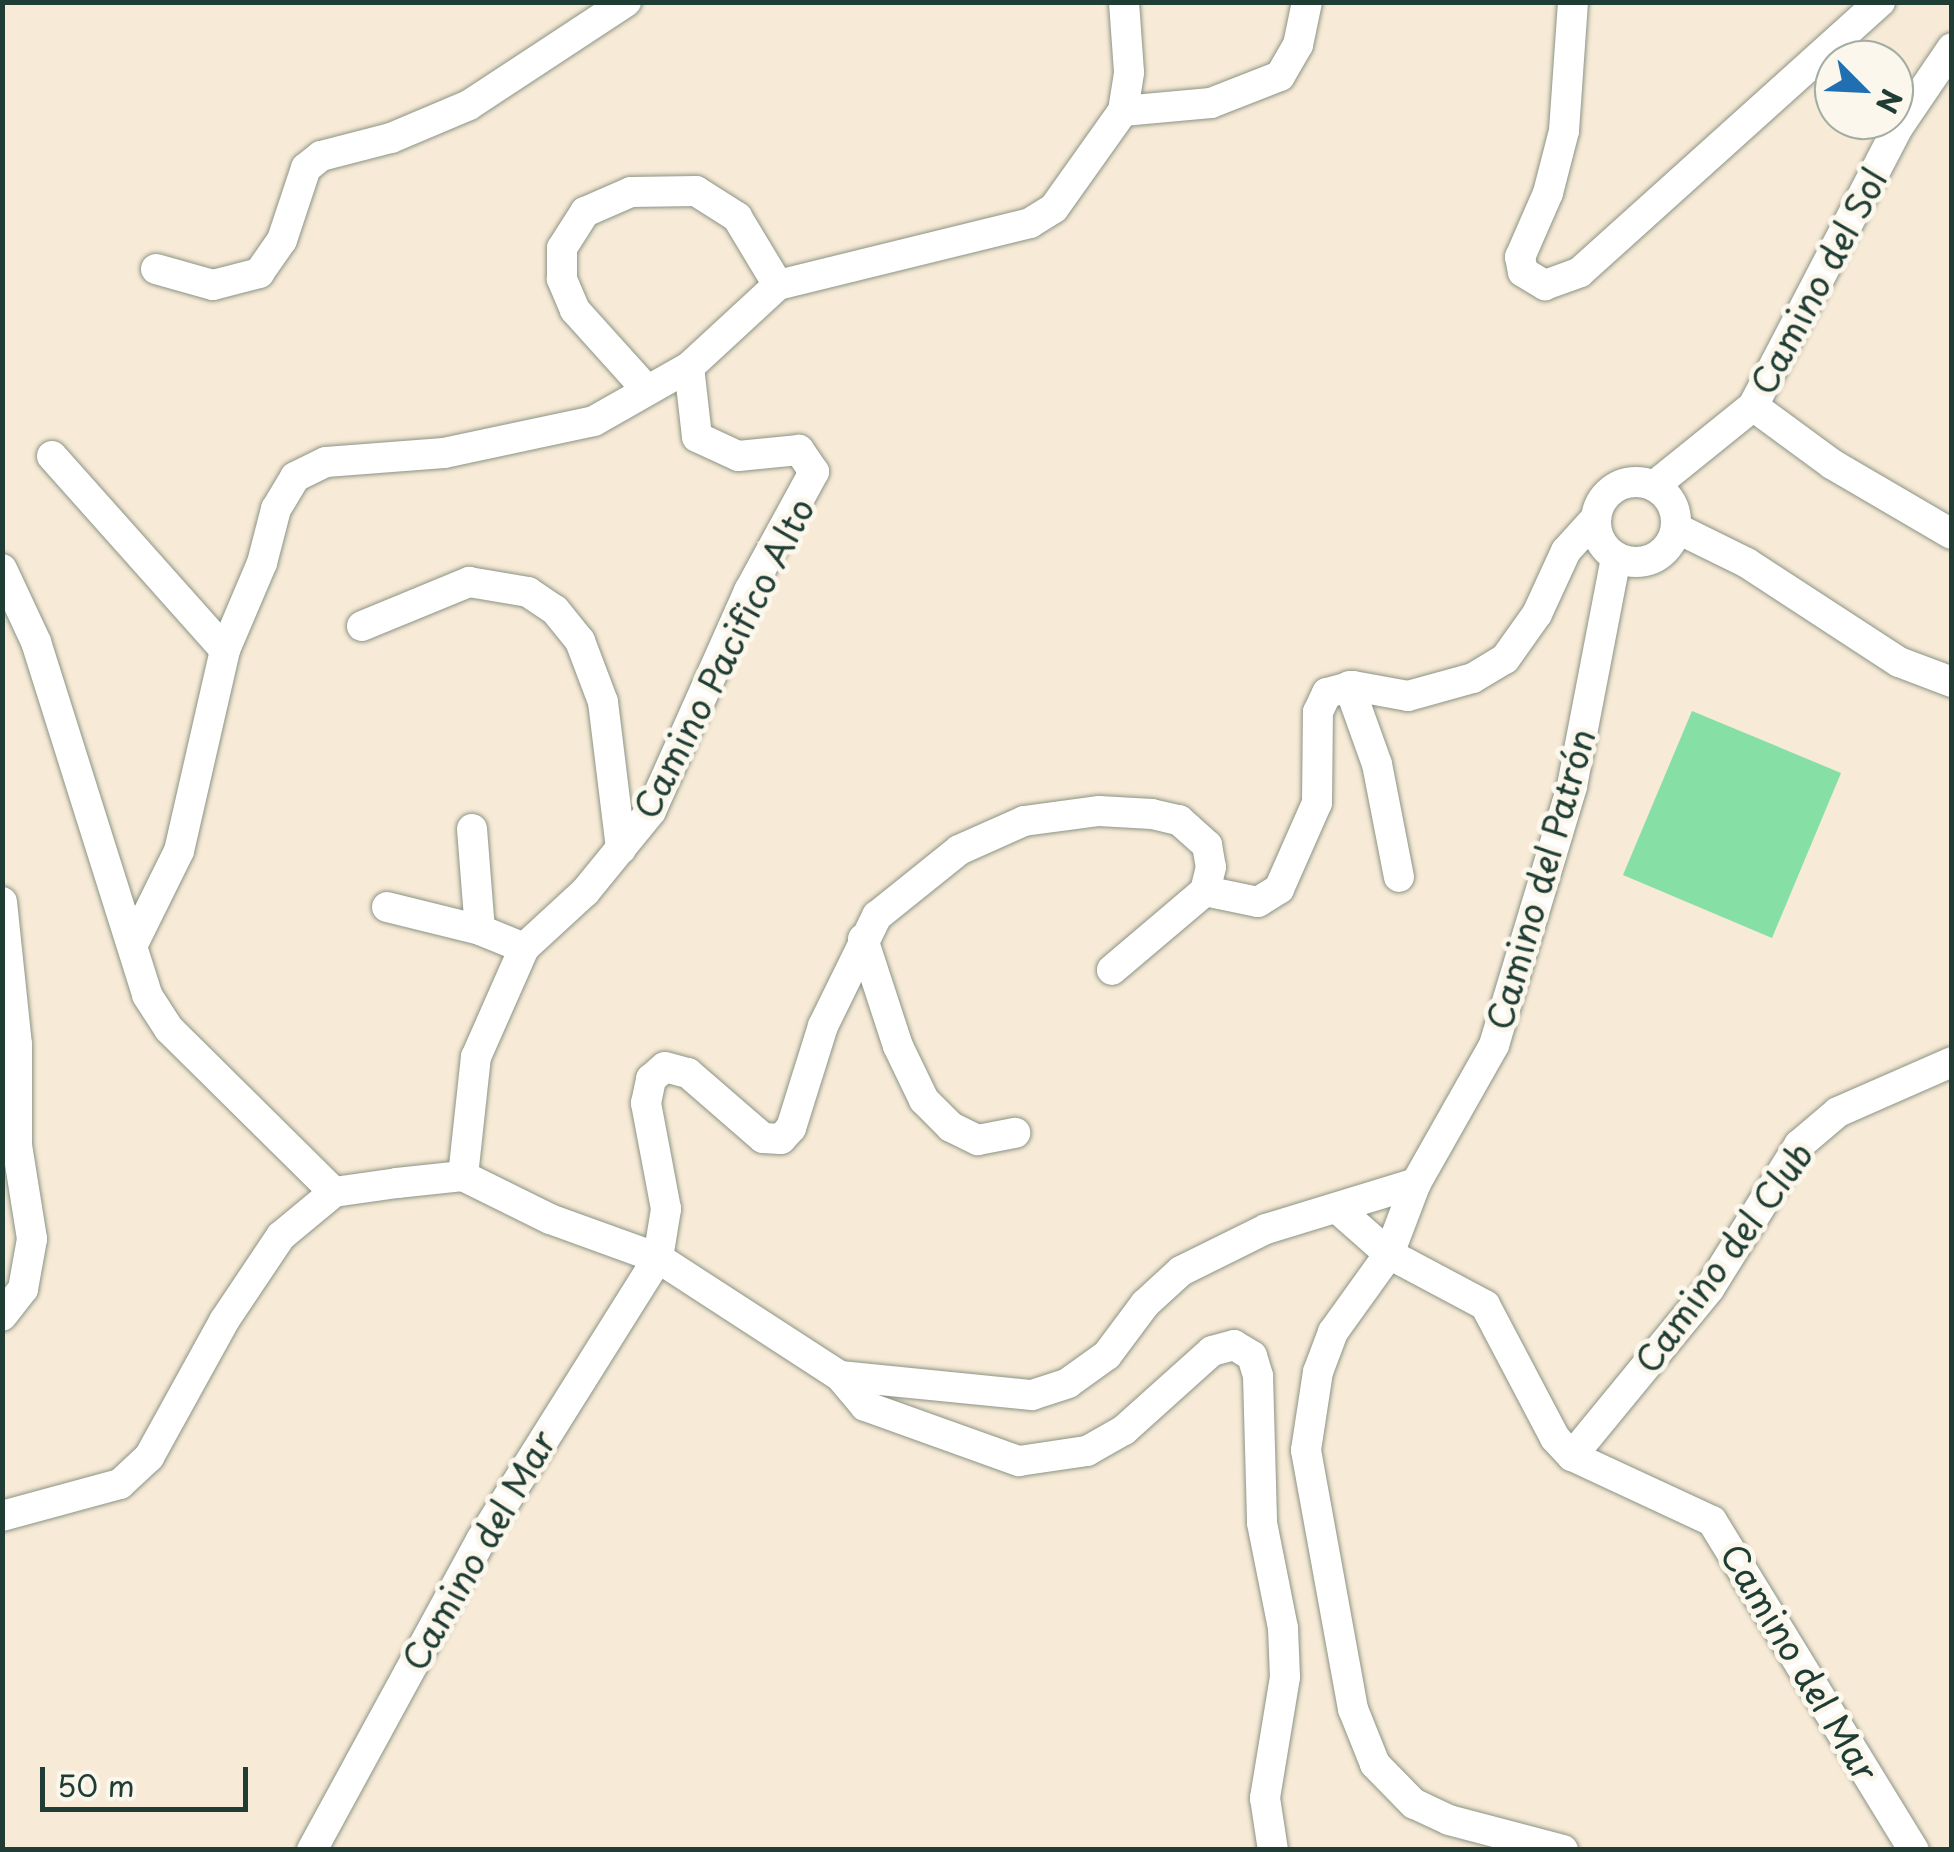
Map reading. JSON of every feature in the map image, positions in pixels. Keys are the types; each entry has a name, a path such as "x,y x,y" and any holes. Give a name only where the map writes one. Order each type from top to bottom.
{"street":[{"path":"156,269 213,285 259,272 282,240 306,168 321,156 391,138 469,105 626,2"},
{"path":"133,944 158,903 178,851 225,650 262,563 276,509 308,466 406,458 594,422 688,367 778,285 1030,223 1054,208 1123,112 1129,72 1124,2"},
{"path":"1123,112 1210,103 1280,76 1298,45 1307,2"},
{"path":"1573,2 1556,165 1520,257 1524,272 1545,285 1580,272 1880,2"},
{"name":"Camino del Sol","path":"1654,486 1753,406 1899,126 1952,48"},
{"path":"647,390 595,336 562,279 562,248 585,212 631,192 696,191 737,217 778,285"},
{"name":"Camino Pacifico Alto","path":"464,1176 476,1057 524,948 621,850 651,811 748,591 814,472 800,450 738,456 696,437 688,367"},
{"path":"1753,406 1832,464 1952,534"},
{"path":"52,456 225,650"},
{"path":"1205,891 1258,902 1279,889 1317,803 1318,712 1327,693 1349,686 1408,696 1473,678 1505,659 1537,614 1566,551 1617,487 1654,486 1668,496 1676,528 1654,559 1616,558 1604,547 1596,518"},
{"path":"1676,528 1747,563 1899,662 1952,682"},
{"name":"Camino del Patrón","path":"1390,1254 1416,1184 1494,1045 1572,786 1616,558"},
{"path":"2,569 36,642 148,995 170,1029 334,1192"},
{"path":"362,626 469,582 528,592 555,610 580,641 603,702 621,850"},
{"path":"1349,686 1378,764 1398,878"},
{"path":"658,1258 666,1209 646,1104 651,1079 665,1068 688,1073 763,1138 781,1139 863,939 911,884 992,830 1024,821 1099,812 1180,820 1211,853 1205,891 1112,970"},
{"path":"472,829 480,930"},
{"path":"2,902 17,1044 16,1145 32,1239 24,1288 2,1316"},
{"path":"387,907 480,930 524,948"},
{"path":"863,939 898,1046 924,1100 950,1127 978,1140 1015,1133"},
{"name":"Camino del Club","path":"1572,1456 1708,1289 1799,1145 1838,1112 1952,1062"},
{"path":"2,1516 120,1484 149,1458 224,1321 281,1236 334,1192 464,1176 550,1219 658,1258 840,1376 865,1406 939,1437 1019,1460 1087,1451 1124,1430 1212,1351 1234,1345 1252,1356 1258,1376 1262,1523 1286,1677 1265,1798 1273,1850"},
{"path":"840,1376 968,1393 1032,1395 1068,1382 1107,1355 1145,1304 1181,1271 1266,1229 1416,1184"},
{"name":"Camino del Mar","path":"1338,1209 1390,1254 1486,1305 1555,1438 1572,1456 1712,1521 1914,1850"},
{"path":"1390,1254 1334,1332 1318,1372 1306,1450 1353,1709 1375,1764 1414,1804 1449,1820 1563,1850"},
{"name":"Camino del Mar","path":"312,1850 464,1568 658,1258"}],"green space":[{"path":"1692,711 1841,773 1772,938 1623,875"}]}
